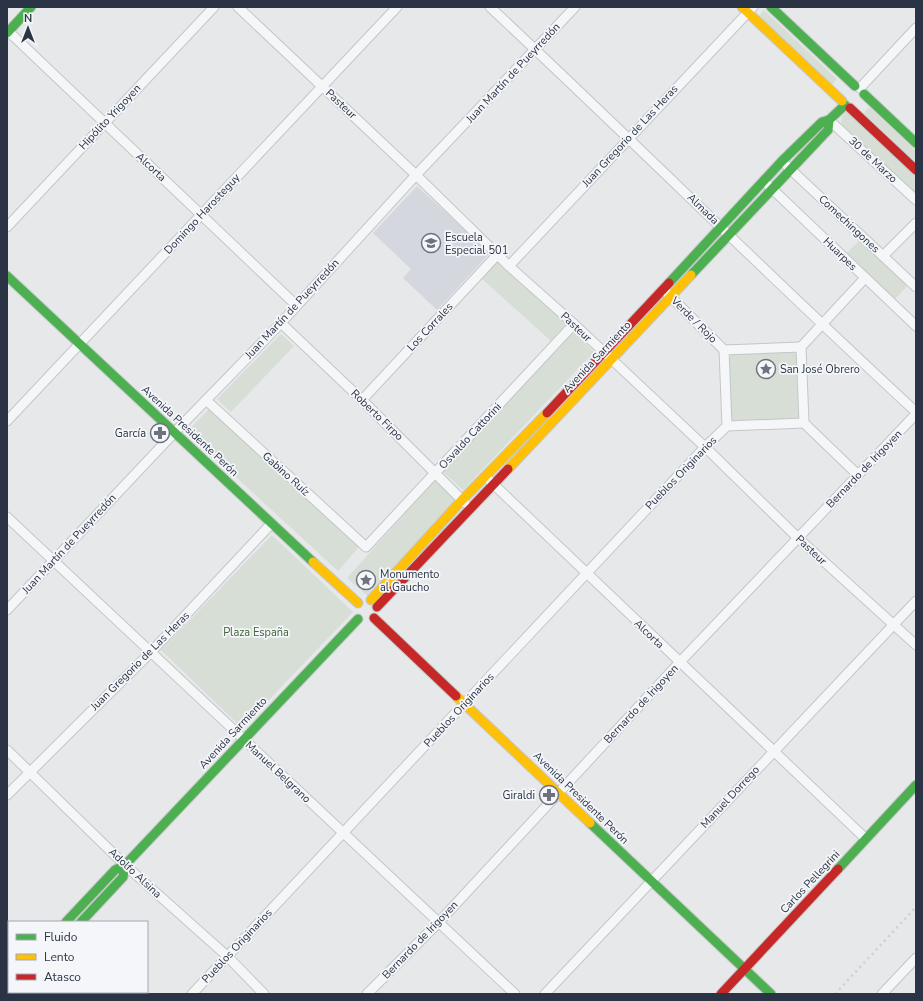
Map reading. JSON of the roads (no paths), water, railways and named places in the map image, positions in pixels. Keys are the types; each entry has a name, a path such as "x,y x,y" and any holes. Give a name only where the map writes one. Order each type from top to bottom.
{"main road":[{"path":"7,31 31,7"},
{"path":"771,7 916,144"},
{"path":"747,9 845,105 916,170"},
{"path":"845,105 843,90 848,86 860,90"},
{"path":"845,105 860,106 863,102 860,90"},
{"name":"Avenida Sarmiento","path":"374,603 471,508 608,356 663,289 722,228 782,161 822,122 829,120 845,105"},
{"name":"Avenida Sarmiento","path":"374,603 462,500 671,296 828,130 829,120"},
{"name":"Avenida Presidente Perón","path":"7,276 271,524 358,603"},
{"path":"363,600 374,603 378,611 374,618 365,622 358,619 355,612 358,603 363,600"},
{"name":"Avenida Presidente Perón","path":"374,618 771,994"},
{"name":"Avenida Sarmiento","path":"67,921 115,870 126,865 358,619"},
{"name":"Carlos Pellegrini","path":"721,994 916,785"},
{"name":"Avenida Sarmiento","path":"82,921 123,877 126,865"}],"street":[{"name":"Hipólito Yrigoyen","path":"7,227 214,7"},
{"name":"Pasteur","path":"238,7 416,175 498,254 508,266 574,324 705,447 798,538 916,645"},
{"name":"Domingo Harosteguy","path":"7,421 397,7"},
{"name":"Almada","path":"490,7 730,234 822,325 916,413"},
{"name":"Juan Martín de Pueyrredón","path":"7,610 174,433 281,324 296,305 416,175 575,7"},
{"name":"Juan Gregorio de Las Heras","path":"508,266 747,9"},
{"path":"860,90 916,28"},
{"name":"Alcorta","path":"7,31 296,305"},
{"name":"30 de Marzo","path":"829,120 916,200"},
{"name":"Comechingones","path":"782,161 916,287"},
{"name":"Huarpes","path":"764,181 916,326"},
{"path":"883,256 916,223"},
{"name":"Los Corrales","path":"362,400 498,254"},
{"path":"804,423 727,426 724,350 801,347 865,278"},
{"name":"Verde / Rojo","path":"663,289 724,350"},
{"name":"Roberto Firpo","path":"281,324 362,400 471,508"},
{"name":"Osvaldo Cattorini","path":"366,547 574,324"},
{"path":"801,347 804,423 858,475"},
{"name":"Gabino Ruíz","path":"206,400 366,547"},
{"name":"Bernardo de Irigoyen","path":"367,994 439,922 558,792 916,413"},
{"name":"Pueblos Originarios","path":"192,994 586,573 705,447 727,426"},
{"name":"Alcorta","path":"485,477 679,663 866,839"},
{"name":"Manuel Belgrano","path":"7,517 515,994"},
{"name":"Juan Gregorio de Las Heras","path":"7,795 151,652 271,524"},
{"name":"Manuel Dorrego","path":"545,994 916,601"},
{"name":"Adolfo Alsina","path":"7,750 126,865 227,956 264,994"},
{"path":"882,994 916,958"}],"railway":[{"path":"835,994 916,907"}],"place":[{"name":"Escuela Especial 501","path":"431,243"},
{"name":"San José Obrero","path":"766,369"},
{"name":"García","path":"160,433"},
{"name":"Monumento al Gaucho","path":"366,580"},
{"name":"Giraldi","path":"549,795"}],"park label":[{"name":"Plaza España","path":"256,632"}]}
